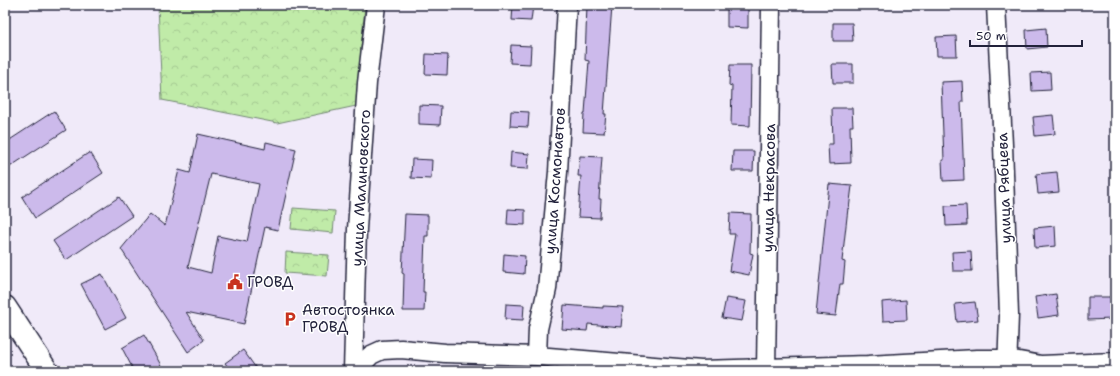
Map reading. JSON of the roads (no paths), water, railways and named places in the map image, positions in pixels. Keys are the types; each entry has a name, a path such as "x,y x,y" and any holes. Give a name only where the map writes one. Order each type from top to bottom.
{"main road":[{"path":"5,307 47,371"}],"street":[{"name":"улица Малиновского","path":"354,371 356,229 367,82 376,5"},
{"name":"улица Космонавтов","path":"537,356 538,329 547,289 558,172 567,5"},
{"name":"улица Некрасова","path":"766,369 771,5"},
{"name":"улица Рябцева","path":"996,5 1003,152 1008,315 1007,365"},
{"path":"354,371 371,355 382,350 401,349 445,353 537,356 701,370 868,365 976,359 1007,365 1115,362"}],"place":[{"name":"ГРОВД","path":"235,282"},
{"name":"Автостоянка ГРОВД","path":"290,319"}]}
